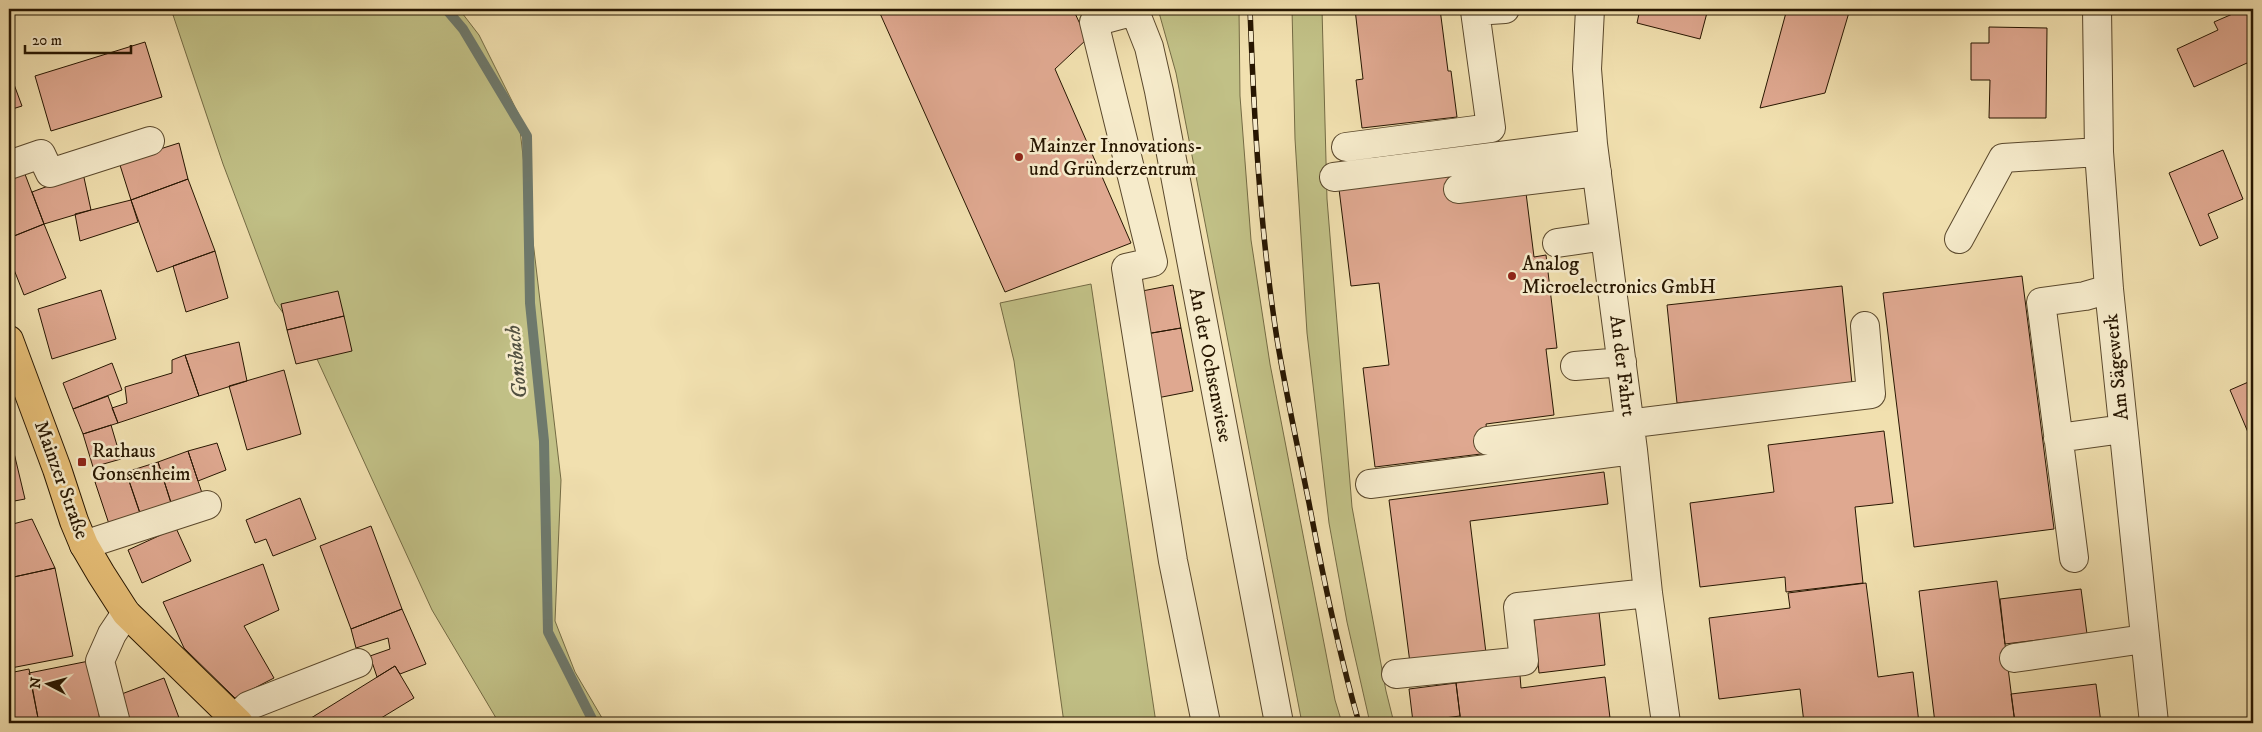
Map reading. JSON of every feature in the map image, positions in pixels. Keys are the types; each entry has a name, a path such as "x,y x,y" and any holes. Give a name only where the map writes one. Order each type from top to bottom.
{"main road":[{"name":"Mainzer Straße","path":"9,340 84,545 126,613 237,721"}],"street":[{"path":"1346,146 1491,128 1475,12 1505,9"},
{"name":"An der Fahrt","path":"1590,9 1588,69 1593,144 1622,362 1648,594 1666,723"},
{"name":"Am Sägewerk","path":"2097,9 2099,152 2109,289 2154,723"},
{"path":"1134,10 1094,22 1153,262 1126,268 1173,562 1206,723"},
{"name":"An der Ochsenwiese","path":"1134,10 1149,47 1159,91 1279,723"},
{"path":"9,165 41,154 50,173 150,141"},
{"path":"1334,177 1593,144"},
{"path":"1959,238 2003,158 2099,152"},
{"path":"1458,189 1597,172"},
{"path":"1557,243 1605,236"},
{"path":"2074,558 2041,302 2085,296 2109,289"},
{"path":"1488,441 1872,394 1865,326"},
{"path":"1575,366 1622,362"},
{"path":"2058,438 2123,429"},
{"path":"1370,484 1632,450"},
{"path":"84,545 207,505"},
{"path":"1396,674 1524,661 1518,607 1648,594"},
{"path":"116,723 100,662 112,634 126,613"},
{"path":"2014,658 2144,639"},
{"path":"237,721 248,706 358,663"}],"shaded area":[{"path":"171,9 459,9 479,35 518,113 561,480 555,621 575,672 605,723 499,723 432,610 317,359 275,302 223,164"},
{"path":"1158,9 1239,9 1240,96 1251,240 1270,364 1335,700 1342,723 1302,723 1176,73"},
{"path":"1292,9 1322,9 1327,199 1352,507 1386,691 1394,723 1370,723 1347,622 1329,523 1307,333 1295,139"},
{"path":"1091,284 1156,723 1064,723 1014,361 1000,303"}],"building":[{"name":"Mainzer Innovations- und Gründerzentrum","path":"878,9 1073,9 1087,39 1055,69 1131,243 1005,292"},
{"path":"1355,9 1440,9 1448,71 1451,71 1457,117 1362,128 1356,80 1363,79"},
{"path":"1640,9 1708,9 1700,39 1637,23"},
{"path":"1787,9 1850,9 1825,93 1760,108"},
{"path":"2244,9 2253,9 2253,77 2247,63 2194,87 2177,49 2218,30 2214,22"},
{"path":"1989,27 2047,28 2046,118 1989,118 1990,80 1971,80 1971,43 1989,43"},
{"path":"145,42 162,97 51,131 35,76"},
{"path":"12,79 22,106 9,110 9,80"},
{"path":"179,143 188,179 131,200 119,162"},
{"path":"2223,150 2243,199 2208,214 2218,238 2200,246 2169,173"},
{"path":"23,169 44,224 9,238 9,174"},
{"path":"83,173 91,210 44,224 32,192"},
{"path":"1456,175 1459,202 1526,193 1534,257 1546,255 1557,348 1546,349 1554,415 1486,424 1489,453 1375,467 1363,368 1389,365 1379,283 1351,286 1339,189"},
{"path":"188,179 215,251 157,272 131,200"},
{"path":"131,200 138,222 80,241 75,214"},
{"path":"44,224 66,278 24,295 9,257 9,238"},
{"path":"215,251 228,298 186,312 173,266"},
{"path":"2022,276 2054,529 1914,547 1883,293"},
{"path":"1173,285 1181,328 1146,334 1137,292"},
{"path":"1842,286 1852,384 1677,403 1667,305"},
{"path":"101,290 116,339 52,359 38,309"},
{"path":"338,291 344,316 287,330 281,304"},
{"path":"344,316 352,351 296,364 287,330"},
{"path":"1181,328 1193,391 1157,398 1146,334"},
{"path":"239,342 247,381 199,396 185,355"},
{"path":"185,355 199,396 118,423 112,408 127,403 125,387 172,373 172,360"},
{"path":"112,363 122,390 73,409 63,383"},
{"path":"284,370 301,434 247,450 229,386"},
{"path":"2253,380 2253,444 2230,390"},
{"path":"108,396 118,423 83,434 73,409"},
{"path":"111,425 121,459 93,467 83,434"},
{"path":"1884,431 1893,503 1855,507 1863,583 1786,592 1785,577 1700,587 1690,503 1774,492 1768,445"},
{"path":"9,434 15,457 9,458"},
{"path":"217,443 226,470 198,481 188,451"},
{"path":"188,451 204,499 173,509 158,462"},
{"path":"15,457 25,499 9,502 9,458"},
{"path":"158,462 173,509 142,519 126,472"},
{"path":"126,472 142,519 111,530 95,482"},
{"path":"1604,472 1608,504 1470,521 1486,653 1410,663 1389,500"},
{"path":"300,498 316,539 273,556 266,539 255,543 246,520"},
{"path":"32,519 55,568 9,578 9,525"},
{"path":"371,526 402,609 351,629 320,546"},
{"path":"176,528 191,561 142,583 128,550"},
{"path":"263,564 279,610 244,626 274,678 235,698 184,648 163,602"},
{"path":"55,568 73,656 11,668 9,658 9,578"},
{"path":"1997,581 2015,723 1935,723 1919,591"},
{"path":"1866,583 1878,677 1913,672 1919,723 1804,723 1800,689 1719,699 1709,618 1790,608 1788,593"},
{"path":"2081,589 2087,634 2005,644 2000,599"},
{"path":"402,609 426,664 400,674 395,666 377,677 370,656 390,649 388,638 356,648 351,629"},
{"path":"1599,612 1605,665 1539,673 1534,620"},
{"path":"89,661 100,720 83,723 39,723 29,673"},
{"path":"395,666 414,698 373,723 303,723"},
{"path":"29,669 38,718 9,723 9,673"},
{"path":"1520,675 1521,688 1605,677 1610,718 1570,723 1461,723 1456,683"},
{"path":"164,678 181,723 130,723 119,695"},
{"path":"1456,683 1460,716 1413,722 1409,689"},
{"path":"2096,684 2101,723 2015,723 2011,694"}],"waterway":[{"name":"Gonsbach","path":"446,9 463,29 527,136 530,303 544,441 548,632 594,723"}],"railway":[{"path":"1250,9 1259,174 1266,257 1277,339 1325,586 1359,723"}],"place":[{"name":"Mainzer Innovations- und Gründerzentrum","path":"1019,157"},
{"name":"Analog Microelectronics GmbH","path":"1512,276"},
{"name":"Rathaus Gonsenheim","path":"82,462"}]}
